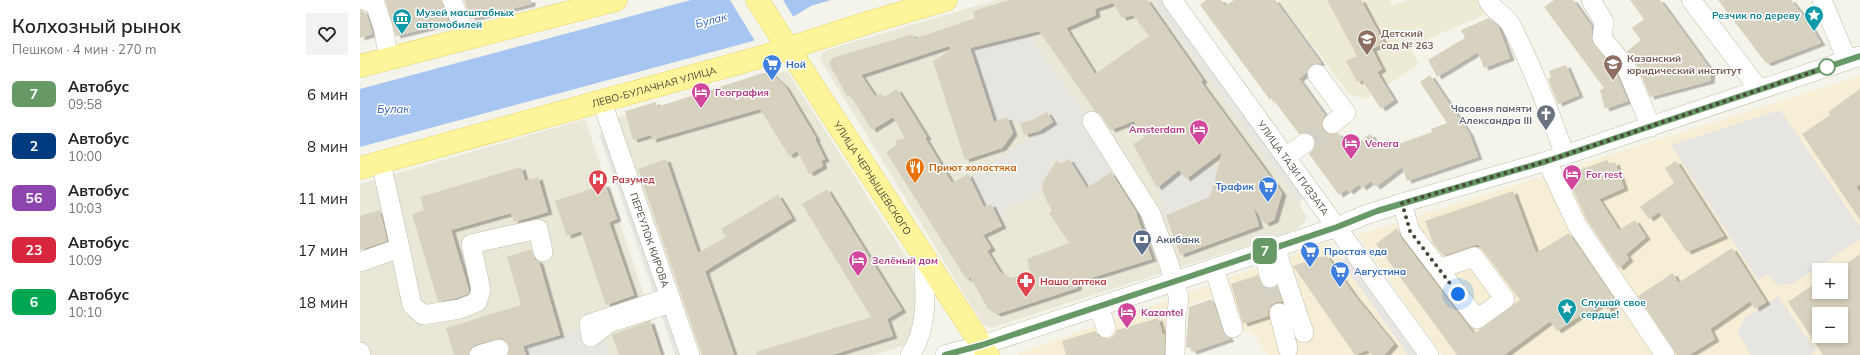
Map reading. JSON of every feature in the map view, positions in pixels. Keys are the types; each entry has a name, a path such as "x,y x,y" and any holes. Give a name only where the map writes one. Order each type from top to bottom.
{"main road":[{"path":"360,66 616,0"},
{"name":"УЛИЦА ЧЕРНЫШЕВСКОГО","path":"757,0 985,350"},
{"name":"ЛЕВО-БУЛАЧНАЯ УЛИЦА","path":"360,168 602,102 784,42 870,22 946,0"}],"street":[{"path":"364,0 375,4 383,27 389,59"},
{"path":"452,0 467,38"},
{"path":"1488,0 1491,8 1503,15 1511,25 1534,73 1565,155"},
{"path":"1592,0 1604,22 1602,38 1626,67 1651,127"},
{"path":"1691,0 1759,89"},
{"path":"944,355 985,350 1099,306 1337,227 1365,215 1547,161 1853,58 1822,0"},
{"name":"УЛИЦА ТАЗИ ГИЗЗАТА","path":"1176,1 1286,157 1429,355"},
{"path":"1318,74 1346,113 1332,124"},
{"name":"ПЕРЕУЛОК КИРОВА","path":"602,102 690,355"},
{"path":"1092,121 1151,214 1179,298 1176,316 1176,355"},
{"path":"1286,157 1305,143"},
{"path":"1547,161 1577,225 1665,355"},
{"path":"381,162 412,306 423,315 460,309 477,302 481,290 471,244 538,229 542,252"},
{"path":"1402,203 1410,231 1439,269"},
{"path":"360,262 400,248"},
{"path":"1269,249 1270,278"},
{"path":"1269,249 1304,333"},
{"path":"910,355 920,333 923,319 925,292 923,253"},
{"path":"1214,268 1233,328"},
{"path":"1099,306 1106,328"},
{"path":"1279,313 1288,349"},
{"path":"479,355 499,349"}],"shaded area":[{"path":"996,0 1152,0 1299,202 1306,217 1305,222 1298,228 1284,234 991,328 982,323 820,59 823,52 830,49"},
{"path":"1152,0 1172,0 1312,193 1299,202"},
{"name":"Детский сад № 263","path":"1278,0 1390,0 1392,6 1408,0 1477,0 1485,14 1410,47 1419,64 1365,99 1350,95"},
{"path":"1027,34 1079,105 1115,169 1069,200 1076,170 1069,159 1060,164 1056,159 1048,163 1053,171 1044,179 1042,189 1031,197 1004,209 1005,213 997,217 991,204 984,207 970,178 1053,122 1047,112 1033,120 1020,123 1007,117 994,122 970,48"},
{"path":"787,71 912,266 920,316 912,343 873,355 701,355 615,118"},
{"path":"1860,76 1860,355 1442,355 1357,235"},
{"path":"1780,110 1860,227 1860,239 1824,263 1812,263 1812,271 1793,284 1777,285 1768,274 1758,280 1671,145"},
{"path":"585,119 664,355 360,355 360,184"},
{"path":"619,123 698,355 675,355 599,134 610,125"},
{"path":"1208,162 1216,173 1210,197 1166,215 1157,188 1179,170 1187,179"},
{"path":"1329,242 1412,355 1268,355 1250,330 1238,333 1226,292 1168,312 1179,355 1017,354"},
{"path":"1355,251 1429,355 1408,355 1341,261"},
{"path":"1778,296 1816,351 1809,355 1751,355 1737,331 1746,317"},
{"path":"599,324 609,355 527,355 524,348"}],"water":[{"name":"Булак","path":"691,0 831,0 811,6 753,41 360,147 360,89"}],"pier":[{"path":"730,0 783,0 794,18 755,41"}],"building":[{"path":"385,0 441,0 449,23 396,36"},
{"path":"464,0 531,0 531,4 471,19"},
{"path":"1010,0 1147,0 1203,80 1201,82 1282,193 1274,220 1265,224 1253,206 1259,226 1180,255 1166,215 1210,197 1222,152 1186,179 1179,170 1157,188 1133,144 1144,138 1134,121 1111,130 1101,115 1095,111 1039,31 970,48 994,122 1007,117 1013,133 1002,148 965,160 933,61 951,50 949,46 861,75 875,96 881,93 883,98 897,89 927,137 925,138 952,183 968,174 984,207 991,204 1002,226 983,235 991,248 987,251 1000,272 1009,278 1030,273 1027,259 1069,243 1049,213 1052,210 1042,189 1044,180 1057,160 1060,164 1069,159 1087,188 1111,172 1137,213 1152,259 1078,282 1077,288 997,314 988,309 970,277 966,279 886,152 897,145 895,141 905,138 893,117 872,130 850,95 847,96 829,64 832,58 913,34 914,39 975,18 973,11","holes":["1113,3 1122,18 1133,15 1149,36 1095,74 1066,28 1096,15 1095,9"]},
{"path":"1206,0 1221,0 1225,6 1234,0 1275,0 1321,63 1311,65 1306,73 1299,79 1325,115 1322,120 1323,130 1328,134 1338,133 1350,149 1370,134 1382,150 1432,132 1431,129 1447,123 1420,82 1430,75 1469,133 1478,157 1407,181 1402,167 1376,187 1371,181 1362,188 1359,184 1349,192 1347,189 1339,195 1309,154 1315,147 1314,137 1309,133 1299,134 1272,98 1270,100 1200,5"},
{"path":"1327,0 1361,0 1384,43 1372,49 1382,69 1377,72 1394,100 1381,109 1362,80 1357,82 1346,61 1357,56"},
{"path":"1554,0 1573,0 1592,27 1592,41 1616,73 1628,101 1605,109 1600,90 1604,88 1544,7"},
{"path":"1630,0 1660,0 1711,70 1710,81 1650,97 1636,63 1627,51 1641,40 1632,28 1644,19"},
{"path":"1718,0 1791,0 1809,23 1821,43 1766,63"},
{"path":"360,10 366,13 373,34 360,38"},
{"path":"1489,18 1498,26 1510,58 1484,68 1478,52 1437,77 1428,60 1465,38 1461,30"},
{"path":"1566,65 1579,95 1558,104 1548,79 1551,78 1549,71"},
{"path":"763,73 771,73 785,86 816,138 815,139 825,159 821,161 823,166 809,174 797,151 789,156 760,109 652,140 651,135 633,140 625,111 656,102 657,107"},
{"path":"1860,89 1860,184 1856,187 1860,193 1860,220 1802,134 1830,115 1828,112"},
{"path":"1047,112 1053,122 1039,131 1024,135 1020,123 1032,120"},
{"path":"666,159 698,253 726,237 721,229 778,195 792,218 705,271 734,355 702,355 638,169"},
{"path":"1607,160 1609,164 1615,162 1624,188 1599,199 1619,230 1635,220 1646,237 1626,254 1629,259 1619,268 1587,220 1566,175"},
{"path":"1676,161 1724,236 1687,252 1659,212 1649,219 1640,207 1674,183 1665,168"},
{"path":"521,167 525,181 538,177 548,212 514,222 511,213 451,230 469,291 468,294 457,298 438,302 412,214 424,210 420,197"},
{"path":"605,184 617,219 609,222 634,295 606,305 581,231 567,236 555,201"},
{"path":"827,189 902,310 887,319 893,336 832,355 757,355 756,352 871,317 802,204"},
{"path":"1513,191 1536,253 1569,233 1617,303 1607,310 1603,303 1557,331 1550,321 1504,355 1457,355 1376,244 1397,228 1401,238 1474,334 1520,300 1478,244 1443,256 1433,243 1425,221"},
{"path":"380,210 387,241 360,250 360,216"},
{"path":"1732,248 1766,302 1755,309 1750,301 1710,329 1715,339 1689,355 1677,355 1638,296 1673,273 1678,283"},
{"path":"531,249 535,259 539,262 560,335 523,346 526,355 508,355 509,345 501,338 475,345 471,348 468,355 454,355 446,328 521,305 507,257"},
{"path":"1860,254 1860,355 1823,355 1815,343 1848,343 1848,307 1812,307 1812,338 1788,302 1812,286 1812,299 1848,299 1847,263"},
{"path":"1326,255 1355,296 1394,344 1384,355 1372,355 1367,350 1355,355 1293,266"},
{"path":"1258,275 1262,286 1267,289 1277,286 1282,302 1276,302 1271,305 1268,310 1268,316 1243,324 1231,284"},
{"path":"1212,299 1223,331 1230,339 1192,352 1190,347 1186,348 1189,307"},
{"path":"1158,318 1163,335 1165,334 1164,355 1066,355 1062,341 1095,331 1099,336 1109,339 1114,336 1117,330"},
{"path":"650,321 661,355 619,355 612,335"}],"tunnel":[{"path":"1305,143 1332,124"},
{"path":"1270,278 1279,313"}],"bus line":[{"name":"7","path":"945,355 982,345 1191,276 1337,227 1377,211 1547,161 1860,56"}],"place":[{"name":"Резчик по дереву","path":"1814,32"},
{"name":"Музей масштабных автомобилей","path":"402,35"},
{"name":"Детский сад № 263","path":"1367,56"},
{"name":"Ной","path":"772,81"},
{"name":"Казанский юридический институт","path":"1613,81"},
{"name":"География","path":"701,109"},
{"name":"Часовня памяти Александра III","path":"1546,131"},
{"name":"Amsterdam","path":"1199,146"},
{"name":"Venera","path":"1351,160"},
{"name":"Приют холостяка","path":"915,184"},
{"name":"For rest","path":"1572,191"},
{"name":"Разумед","path":"598,196"},
{"name":"Трафик","path":"1268,203"},
{"name":"Акибанк","path":"1142,256"},
{"name":"Простая еда","path":"1310,268"},
{"name":"Зелёный дом","path":"858,277"},
{"name":"Августина","path":"1340,288"},
{"name":"Наша аптека","path":"1026,298"},
{"name":"Слушай свое сердце!","path":"1567,325"},
{"name":"Kazantel","path":"1127,329"}],"route":[{"path":"1458,294 1410,231 1402,203 1547,161 1830,66 1827,67"}]}
